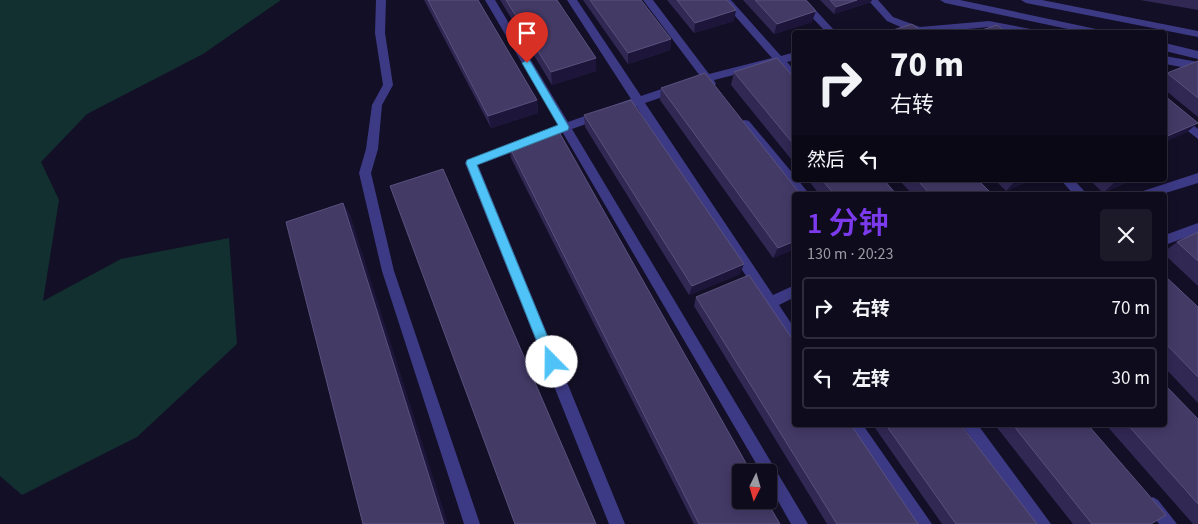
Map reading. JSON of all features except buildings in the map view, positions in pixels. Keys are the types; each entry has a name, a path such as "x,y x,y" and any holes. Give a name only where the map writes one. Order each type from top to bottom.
{"street":[{"path":"381,0 380,33 388,85 377,105 372,149 365,173 367,185 388,271 472,524"},
{"path":"490,0 800,524"},
{"path":"572,0 792,336"},
{"path":"648,0 718,92"},
{"path":"726,0 792,75"},
{"path":"800,0 829,30"},
{"path":"873,0 890,20 916,30"},
{"path":"945,0 1087,30"},
{"path":"1026,0 1198,34"},
{"path":"943,30 992,28 1012,30"},
{"path":"1167,48 1198,55"},
{"path":"617,524 471,163 564,127 706,78 792,57"},
{"path":"1167,60 1198,66"},
{"path":"1167,109 1198,135"},
{"path":"737,114 792,180"},
{"path":"1153,192 1198,178"},
{"path":"793,182 802,192"},
{"path":"1069,182 1079,192"},
{"path":"1156,182 1164,188"},
{"path":"1167,239 1198,228"},
{"path":"769,303 792,293"},
{"path":"855,427 924,524"},
{"path":"970,427 1043,524"},
{"path":"1144,494 1169,524"}],"green space":[{"path":"0,0 281,0 203,54 87,114 41,162 59,200 43,301 121,259 229,238 237,344 137,437 22,495 0,476"}],"route":[{"path":"527,63 564,127 471,163 552,362"}]}
